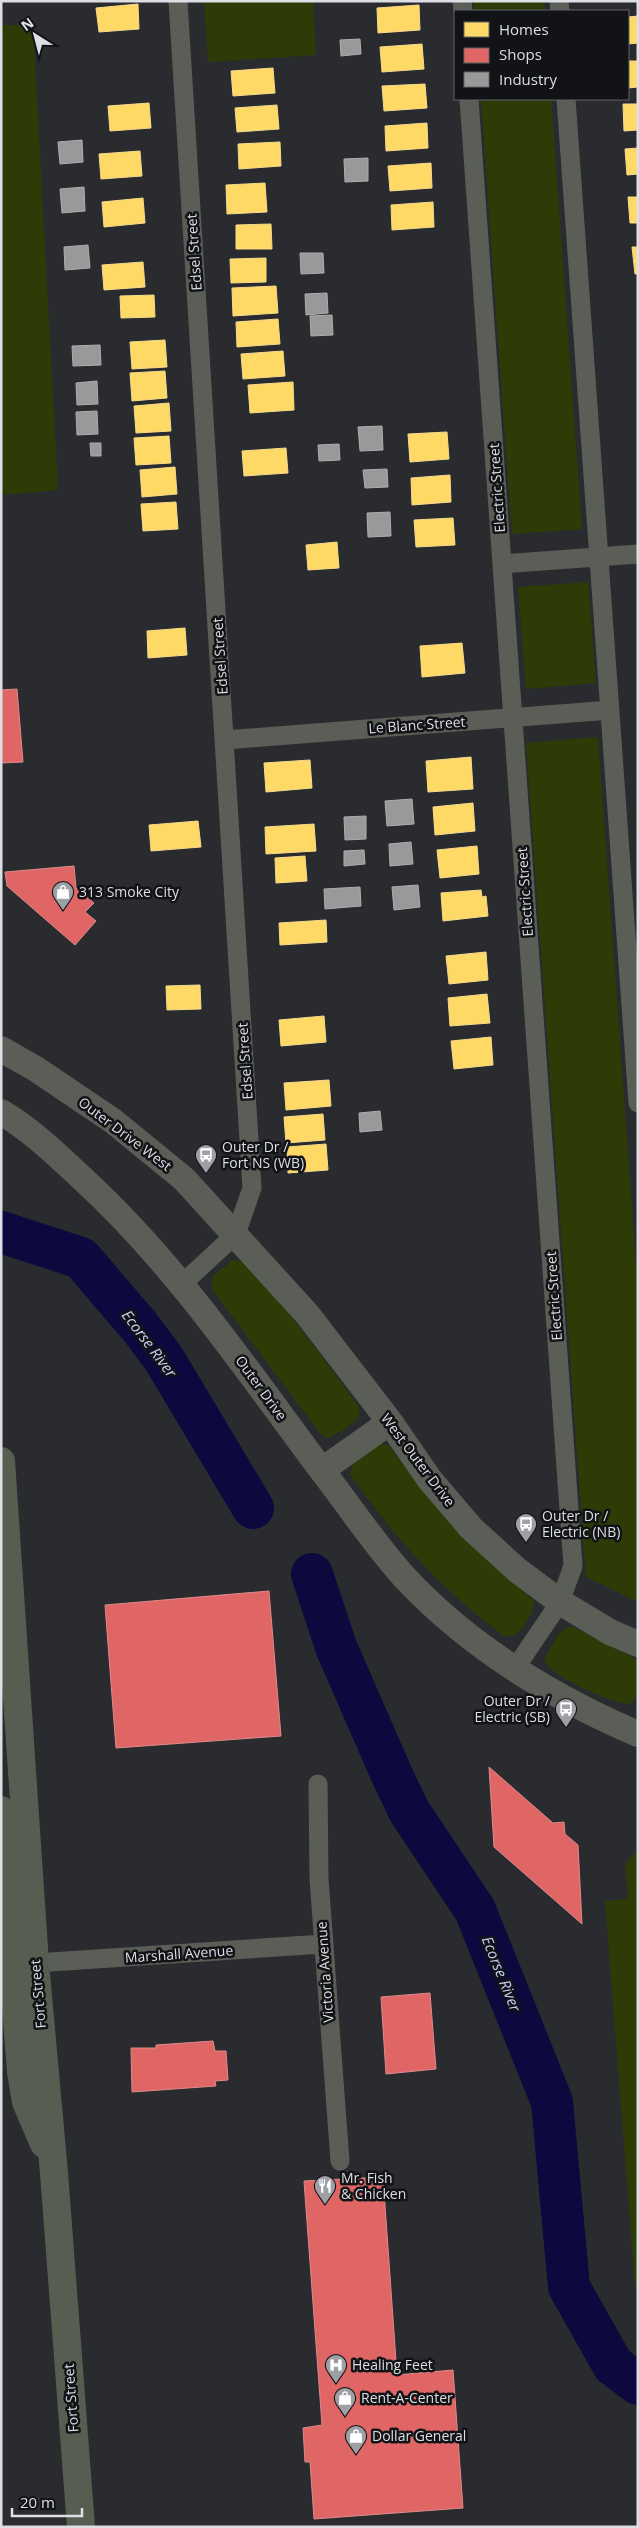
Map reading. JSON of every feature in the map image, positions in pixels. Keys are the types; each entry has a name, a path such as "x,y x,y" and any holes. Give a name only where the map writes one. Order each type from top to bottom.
{"main road":[{"name":"Outer Drive West","path":"1,1049 36,1069 113,1122 184,1179 236,1234"},
{"name":"Outer Drive","path":"1,1112 38,1137 114,1208 181,1285 233,1349 363,1529 407,1580 456,1626 514,1670"},
{"name":"West Outer Drive","path":"236,1234 307,1314 390,1422 430,1480 471,1528 517,1570 560,1602 610,1632 638,1644"},
{"path":"322,1470 390,1422"},
{"name":"Fort Street","path":"1,1461 8,1654 53,2161 81,2527"},
{"path":"514,1670 579,1708 637,1733"},
{"path":"1,1810 21,2072 26,2102 34,2125 53,2161"}],"street":[{"name":"Edsel Street","path":"178,1 252,1188 236,1234 181,1285"},
{"name":"Electric Street","path":"469,100 573,1566 560,1602 514,1670"},
{"path":"566,100 638,1103"},
{"path":"502,564 638,554"},
{"name":"Le Blanc Street","path":"225,740 610,710"},
{"name":"Victoria Avenue","path":"318,1784 319,1879 340,2161"},
{"name":"Marshall Avenue","path":"35,1963 323,1944"}],"green space":[{"path":"204,1 313,1 316,55 208,62"},
{"path":"474,1 544,1 545,10 474,10"},
{"path":"1,25 33,25 58,490 1,495"},
{"path":"481,100 551,100 582,529 512,534"},
{"path":"588,582 596,683 526,689 518,587"},
{"path":"598,737 638,1291 638,1602 586,1577 526,743"},
{"path":"234,1259 246,1264 282,1304 358,1405 360,1413 358,1417 337,1434 327,1438 320,1433 212,1289 212,1277"},
{"path":"381,1443 389,1446 445,1518 490,1563 534,1601 527,1621 516,1634 504,1636 460,1600 420,1561 366,1497 350,1474 352,1465"},
{"path":"572,1626 638,1660 638,1694 631,1704 622,1703 583,1688 569,1681 548,1666 544,1659 560,1632"},
{"path":"638,1849 638,2288 635,2286 605,1901 628,1899 625,1864"}],"building: Homes":[{"path":"138,4 139,29 99,32 96,8"},
{"path":"419,5 420,30 378,33 377,8"},
{"path":"638,16 638,43 629,44 629,17"},
{"path":"422,44 424,69 382,72 380,47"},
{"path":"629,61 638,61 638,87 629,88"},
{"path":"273,68 275,93 233,96 231,71"},
{"path":"425,84 427,108 384,111 382,86"},
{"path":"149,103 151,128 110,131 108,106"},
{"path":"623,104 638,104 638,130 624,131"},
{"path":"277,105 279,129 237,132 235,108"},
{"path":"427,123 428,148 386,151 385,126"},
{"path":"280,142 281,166 239,169 238,144"},
{"path":"638,148 638,174 627,175 625,149"},
{"path":"140,151 142,176 101,179 99,154"},
{"path":"431,163 432,188 390,191 388,166"},
{"path":"265,183 267,212 227,214 226,185"},
{"path":"628,197 638,197 638,223 630,223"},
{"path":"143,198 145,223 104,227 102,202"},
{"path":"433,202 434,227 392,230 391,205"},
{"path":"271,224 272,249 236,249 236,225"},
{"path":"632,247 638,247 638,274 635,274"},
{"path":"266,258 266,282 231,283 230,259"},
{"path":"143,262 145,287 104,290 102,265"},
{"path":"276,286 278,313 233,316 232,288"},
{"path":"154,295 155,317 121,318 120,296"},
{"path":"278,319 280,344 237,347 236,322"},
{"path":"165,340 167,367 132,369 130,342"},
{"path":"283,351 285,376 243,379 241,354"},
{"path":"165,371 167,398 132,401 130,373"},
{"path":"293,382 294,410 250,413 248,385"},
{"path":"169,403 171,431 136,433 134,406"},
{"path":"447,432 449,459 410,462 408,434"},
{"path":"169,436 171,463 136,465 134,438"},
{"path":"286,448 288,473 244,476 242,451"},
{"path":"175,467 177,494 142,497 140,470"},
{"path":"450,475 451,502 412,505 411,478"},
{"path":"176,502 178,529 143,531 141,504"},
{"path":"453,518 455,545 416,547 414,520"},
{"path":"337,542 339,568 308,570 306,545"},
{"path":"185,628 187,655 148,658 147,631"},
{"path":"462,643 465,673 422,677 420,646"},
{"path":"471,757 473,789 428,792 426,761"},
{"path":"310,760 312,788 266,792 264,763"},
{"path":"473,803 475,831 435,835 433,807"},
{"path":"198,821 201,847 151,851 149,825"},
{"path":"314,824 316,851 266,854 265,827"},
{"path":"477,846 479,874 440,878 437,850"},
{"path":"305,856 307,881 276,883 275,858"},
{"path":"481,890 482,897 486,896 488,916 443,921 441,893"},
{"path":"326,920 327,942 280,945 279,923"},
{"path":"486,952 488,980 449,984 446,956"},
{"path":"200,985 201,1009 167,1010 166,986"},
{"path":"487,994 490,1023 450,1026 448,998"},
{"path":"324,1016 326,1042 281,1046 279,1020"},
{"path":"491,1037 493,1065 454,1069 451,1041"},
{"path":"329,1080 331,1106 286,1110 284,1083"},
{"path":"323,1114 325,1140 286,1143 284,1117"},
{"path":"326,1144 328,1170 288,1173 287,1147"}],"building: Shops":[{"path":"17,689 23,762 1,763 1,690"},
{"path":"74,866 76,888 94,903 85,912 96,921 75,945 7,886 5,872"},
{"path":"269,1591 281,1736 116,1748 105,1605"},
{"path":"489,1767 553,1823 564,1822 565,1834 578,1845 582,1924 494,1847"},
{"path":"430,1993 436,2069 386,2074 381,1997"},
{"path":"213,2041 215,2051 226,2051 228,2080 215,2081 216,2086 132,2092 131,2048 156,2048 156,2045"},
{"path":"383,2177 397,2375 453,2370 463,2508 314,2519 310,2462 305,2462 303,2428 322,2425 304,2181"}],"building: Industry":[{"path":"360,39 361,54 341,56 340,40"},
{"path":"82,140 83,162 60,164 58,142"},
{"path":"368,158 368,181 345,182 344,159"},
{"path":"84,187 85,211 62,213 60,189"},
{"path":"88,245 90,268 65,270 64,247"},
{"path":"300,253 323,253 324,273 301,274"},
{"path":"327,293 328,313 306,315 305,294"},
{"path":"332,315 333,335 311,336 310,316"},
{"path":"100,345 101,365 73,366 72,346"},
{"path":"97,381 98,404 77,405 76,383"},
{"path":"97,411 98,434 77,435 76,412"},
{"path":"382,426 383,450 360,451 358,427"},
{"path":"90,443 101,443 101,456 91,456"},
{"path":"339,444 340,460 319,461 318,445"},
{"path":"387,469 388,487 365,488 363,470"},
{"path":"390,512 391,536 368,537 367,513"},
{"path":"412,799 414,824 387,826 385,801"},
{"path":"366,816 366,839 345,840 344,817"},
{"path":"411,842 413,864 390,866 389,844"},
{"path":"364,850 365,864 344,866 344,851"},
{"path":"418,885 420,907 394,910 392,887"},
{"path":"360,887 361,906 325,909 324,889"},
{"path":"380,1111 382,1130 360,1132 359,1113"}],"waterway":[{"name":"Ecorse River","path":"1,1232 81,1258 140,1327 164,1359 253,1508"},
{"name":"Ecorse River","path":"312,1574 336,1647 391,1773 409,1811 475,1910 552,2102 569,2287 613,2365 638,2384"}],"place":[{"name":"313 Smoke City","path":"63,911"},
{"name":"Outer Dr / Fort NS (WB)","path":"206,1174"},
{"name":"Outer Dr / Electric (NB)","path":"526,1543"},
{"name":"Outer Dr / Electric (SB)","path":"566,1728"},
{"name":"Mr. Fish & Chicken","path":"325,2205"},
{"name":"Healing Feet","path":"336,2384"},
{"name":"Rent-A-Center","path":"345,2417"},
{"name":"Dollar General","path":"356,2455"}]}
